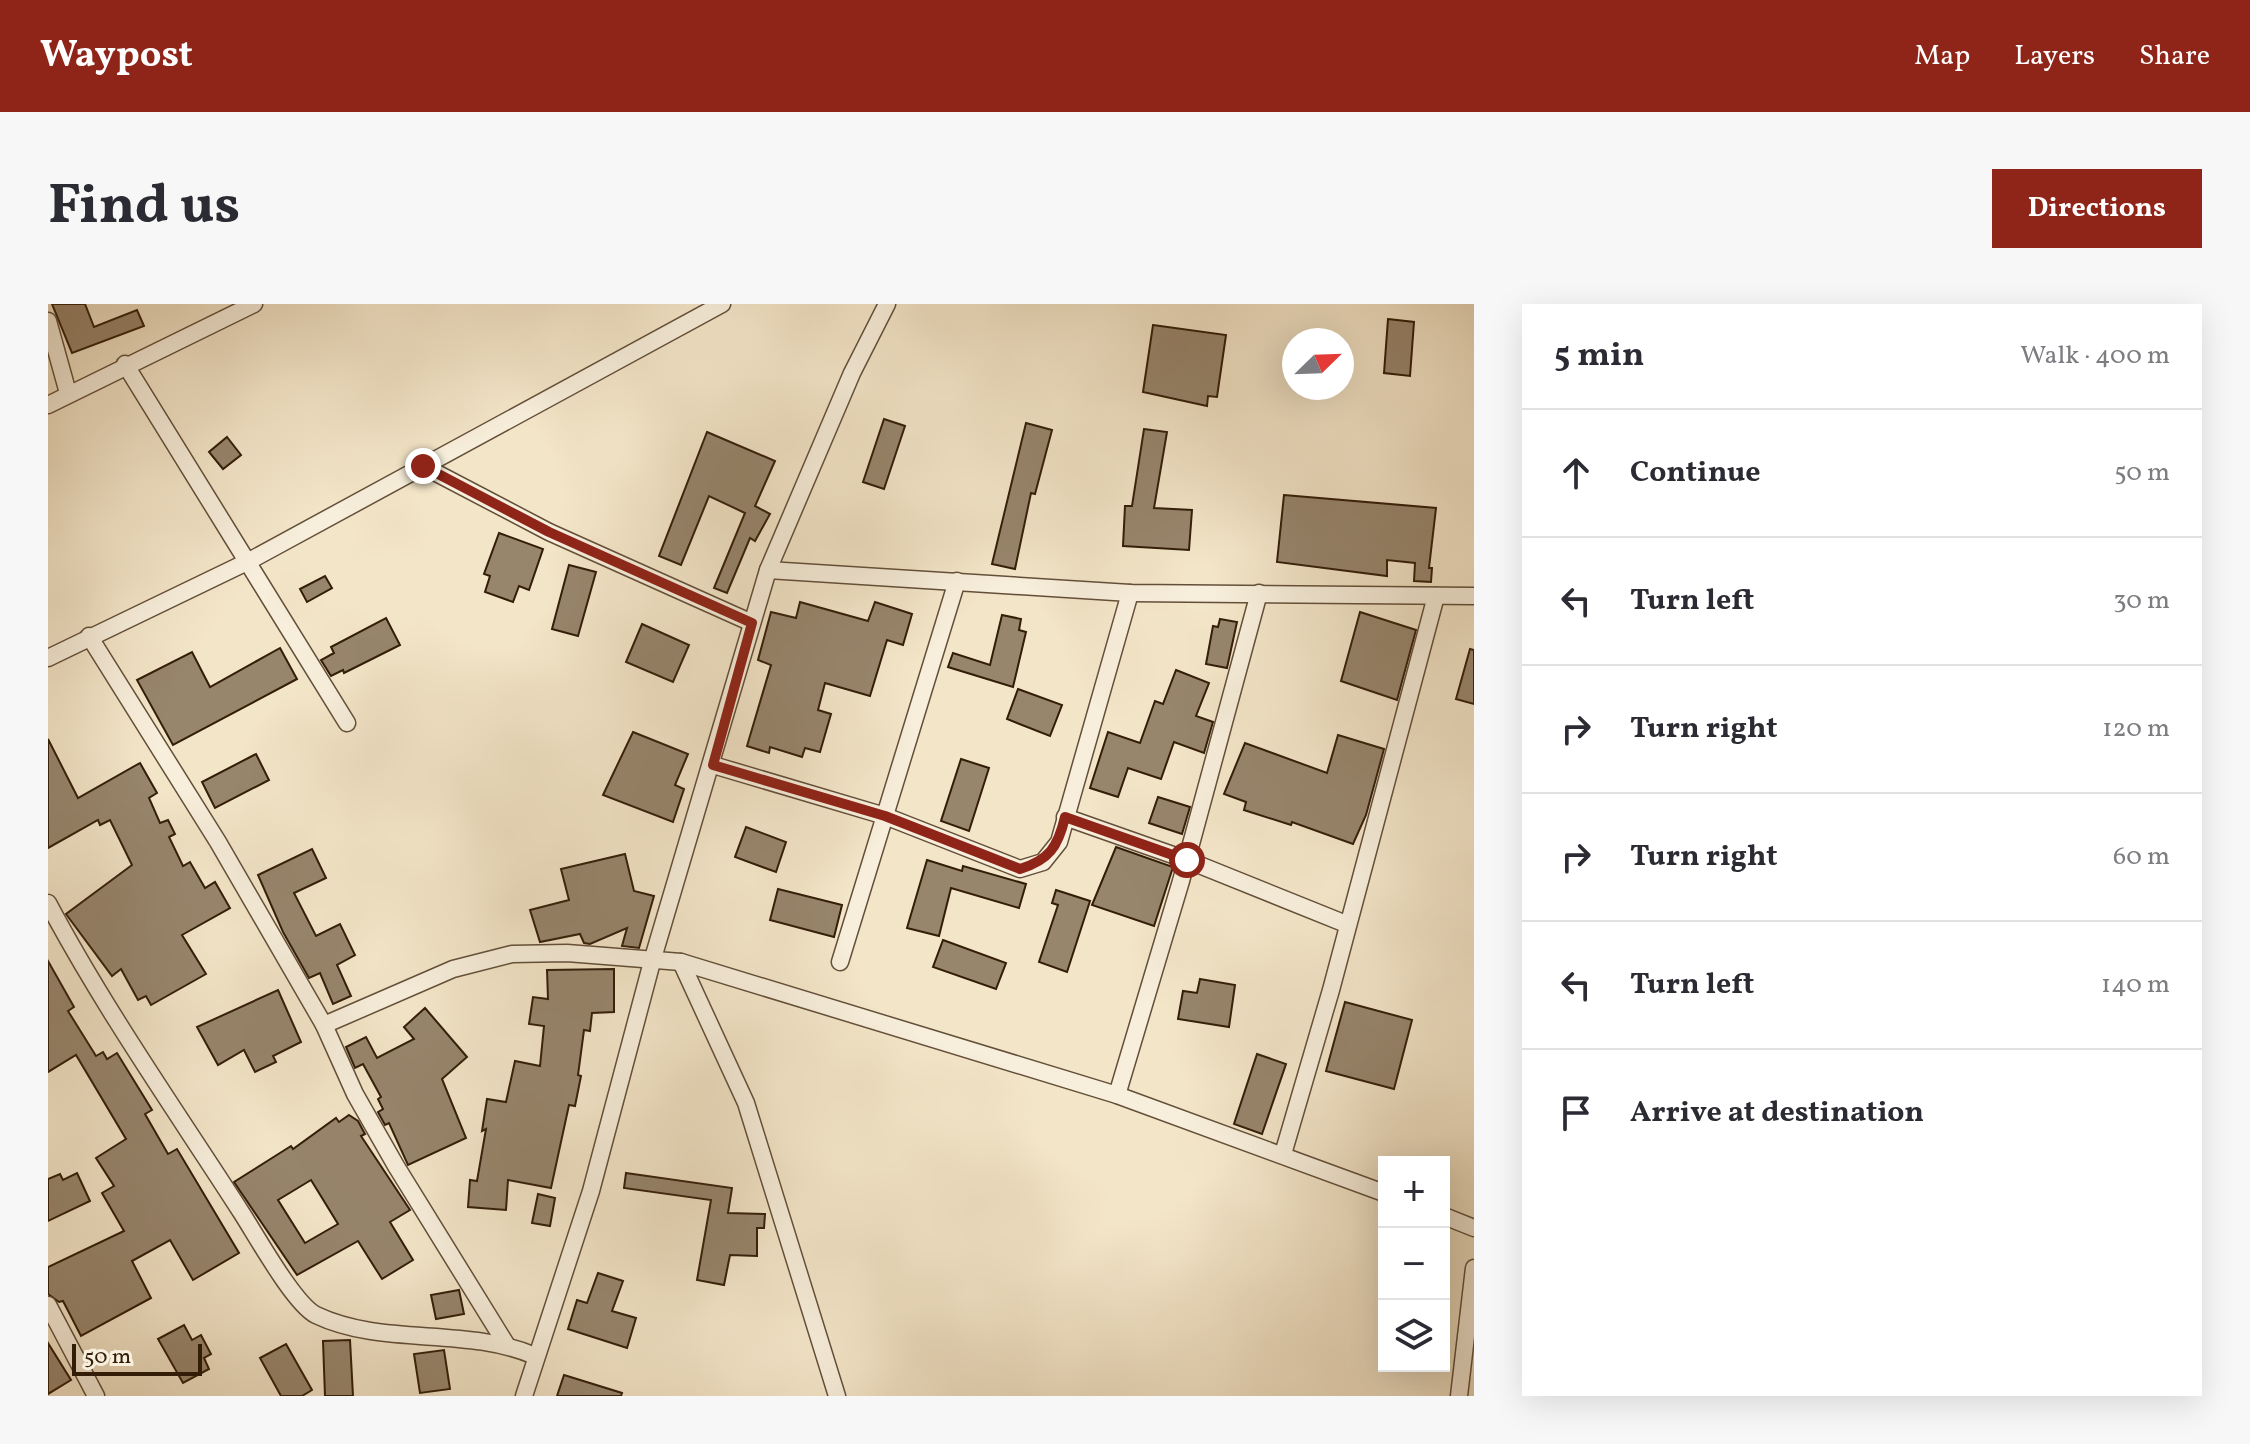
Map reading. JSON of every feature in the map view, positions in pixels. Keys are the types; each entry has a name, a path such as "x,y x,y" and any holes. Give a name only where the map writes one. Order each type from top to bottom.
{"street":[{"path":"48,405 125,364 254,304"},
{"path":"48,658 249,561 722,304"},
{"path":"524,1396 591,1191 653,958 713,765 768,570 852,373 887,304"},
{"path":"48,321 68,393"},
{"path":"125,364 347,723"},
{"path":"423,466 549,532 752,623"},
{"path":"768,570 1130,593 1474,596"},
{"path":"840,962 957,581"},
{"path":"713,765 885,816 1020,869 1043,862 1059,842 1130,593"},
{"path":"1117,1095 1187,860 1259,593"},
{"path":"1283,1154 1331,990 1346,924 1436,596"},
{"path":"89,636 218,842 324,1025 355,1094 396,1166 506,1344"},
{"path":"1065,817 1187,860 1346,924"},
{"path":"48,903 205,1157 289,1286 312,1313 346,1326 506,1344 535,1356"},
{"path":"324,1025 453,969 512,954 653,958 681,962 1117,1095 1378,1191"},
{"path":"681,962 746,1103 837,1396"},
{"path":"1450,1218 1474,1228"},
{"path":"1459,1396 1474,1268"},
{"path":"48,1305 96,1396"}],"building":[{"path":"52,304 85,304 94,327 137,310 144,326 72,353"},
{"path":"1388,319 1414,322 1410,376 1384,373"},
{"path":"1153,325 1226,335 1217,397 1208,396 1207,406 1143,392"},
{"path":"884,419 905,426 884,489 863,482"},
{"path":"1026,423 1052,430 1035,494 1031,493 1015,569 992,564"},
{"path":"1144,429 1167,432 1154,508 1192,510 1189,550 1123,546 1125,506 1132,506"},
{"path":"707,432 775,461 755,506 770,514 755,541 750,538 727,593 714,588 745,513 709,496 681,565 659,556"},
{"path":"227,437 241,455 223,469 209,452"},
{"path":"1284,495 1436,508 1429,568 1432,568 1431,582 1414,581 1415,563 1387,560 1387,576 1277,562"},
{"path":"499,533 543,549 529,590 519,586 513,602 485,592 490,576 484,574"},
{"path":"569,565 596,572 578,636 552,629"},
{"path":"325,576 332,588 307,602 300,589"},
{"path":"800,602 868,621 875,602 912,614 903,645 887,640 870,696 825,683 818,710 831,714 820,752 805,748 802,757 770,747 769,753 747,746 771,665 758,660 771,612 796,618"},
{"path":"1360,612 1416,630 1397,700 1341,681"},
{"path":"1002,615 1021,619 1019,630 1026,632 1013,687 948,667 953,653 990,665"},
{"path":"386,618 400,645 344,673 343,670 331,676 321,660 334,653 331,647"},
{"path":"1220,619 1237,622 1227,668 1206,664 1213,626 1218,627"},
{"path":"642,624 689,645 673,682 626,662"},
{"path":"280,648 297,679 173,745 137,680 192,652 210,687"},
{"path":"1470,649 1474,650 1474,704 1456,699"},
{"path":"1176,670 1209,683 1196,716 1213,722 1204,753 1174,742 1161,779 1128,768 1118,797 1090,788 1108,732 1140,743 1155,701 1163,704"},
{"path":"1018,689 1062,705 1050,736 1007,719"},
{"path":"633,732 688,754 675,785 684,789 673,822 603,795"},
{"path":"1338,735 1384,749 1366,815 1353,844 1292,822 1291,825 1244,810 1246,802 1224,794 1245,743 1327,773"},
{"path":"48,739 78,798 140,763 157,793 149,798 160,823 168,820 175,834 169,837 183,866 190,862 205,888 215,882 230,908 182,935 206,974 151,1005 146,996 138,1000 121,969 112,976 66,914 132,865 110,820 100,825 98,820 48,848"},
{"path":"256,754 269,780 215,808 202,782"},
{"path":"961,759 989,768 969,831 941,821"},
{"path":"1158,797 1190,807 1182,834 1149,823"},
{"path":"746,827 786,842 776,872 735,857"},
{"path":"1116,847 1173,867 1154,926 1092,905"},
{"path":"312,849 326,878 294,893 316,936 340,924 355,955 337,965 351,996 333,1004 320,973 309,978 283,932 258,875"},
{"path":"625,854 634,891 654,896 639,948 622,946 627,928 590,944 584,943 580,934 540,942 530,910 569,900 561,869"},
{"path":"927,860 962,871 963,866 1026,884 1019,908 951,888 939,936 907,928"},
{"path":"778,889 842,905 834,937 770,920"},
{"path":"1056,890 1090,901 1067,972 1039,962 1058,905 1052,903"},
{"path":"943,940 1006,963 996,989 933,967"},
{"path":"48,961 74,1007 68,1011 96,1056 103,1052 107,1059 117,1053 152,1110 145,1114 168,1154 177,1149 239,1253 193,1280 170,1240 132,1261 151,1298 81,1336 63,1301 59,1302 48,1294 48,1267 124,1231 102,1193 114,1186 96,1158 126,1139 76,1055 48,1072"},
{"path":"614,969 614,1012 592,1013 590,1031 584,1030 578,1075 581,1076 575,1106 569,1105 551,1188 508,1180 506,1210 468,1207 470,1180 477,1181 486,1129 482,1131 487,1099 506,1102 515,1061 540,1066 544,1026 529,1024 533,997 548,999 547,970"},
{"path":"1200,979 1235,985 1229,1027 1178,1019 1183,991 1197,993"},
{"path":"278,990 301,1042 273,1056 276,1062 255,1072 244,1050 218,1065 197,1027"},
{"path":"1345,1002 1412,1020 1394,1089 1326,1071"},
{"path":"425,1008 467,1057 442,1079 466,1138 408,1165 389,1123 385,1125 378,1112 383,1109 378,1099 381,1097 363,1064 355,1068 346,1047 366,1037 377,1058 414,1039 404,1027"},
{"path":"1257,1054 1286,1064 1262,1134 1234,1124"},
{"path":"349,1115 358,1121 365,1134 361,1136 410,1210 390,1222 413,1260 382,1279 358,1241 297,1275 234,1182 291,1146 293,1149 336,1118 339,1122","holes":["311,1180 338,1224 305,1243 278,1200"]},
{"path":"77,1173 90,1201 48,1221 48,1179 60,1174 63,1180"},
{"path":"626,1173 732,1188 728,1213 765,1214 764,1228 757,1228 757,1256 730,1255 724,1285 697,1280 711,1200 624,1188"},
{"path":"538,1194 555,1198 550,1226 532,1223"},
{"path":"598,1273 623,1281 612,1311 636,1318 627,1348 568,1329 577,1300 587,1303"},
{"path":"459,1290 464,1314 436,1319 431,1295"},
{"path":"184,1325 192,1340 201,1335 211,1354 204,1358 209,1369 183,1383 158,1339"},
{"path":"350,1340 353,1396 325,1396 323,1341"},
{"path":"48,1343 71,1380 48,1394"},
{"path":"286,1344 312,1390 302,1396 281,1396 260,1358"},
{"path":"444,1350 450,1389 420,1393 414,1354"},
{"path":"564,1375 622,1393 621,1396 557,1396"}],"route":[{"path":"423,466 549,532 752,623 713,765 885,816 1020,869 1043,862 1059,842 1065,817 1187,860"}]}
